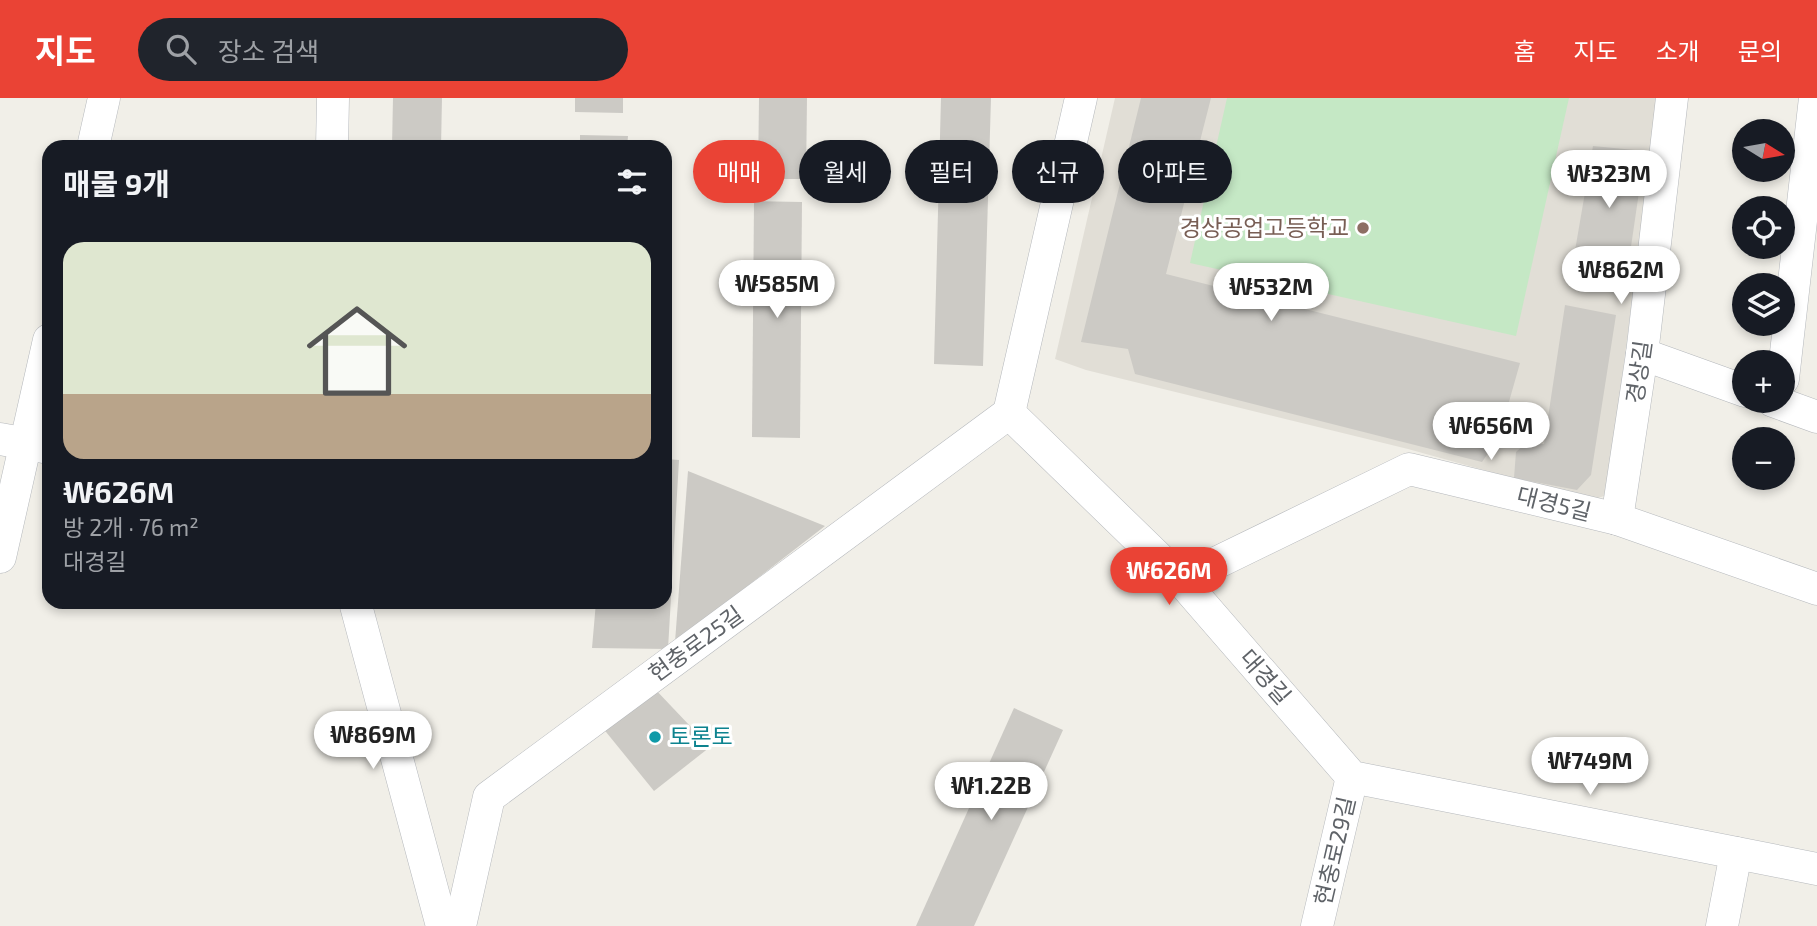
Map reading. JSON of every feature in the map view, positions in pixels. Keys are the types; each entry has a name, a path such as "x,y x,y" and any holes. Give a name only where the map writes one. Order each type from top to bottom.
{"street":[{"path":"95,140 104,98"},
{"path":"332,140 333,98"},
{"path":"1009,414 1081,98"},
{"name":"경상길","path":"1616,519 1642,354 1672,98"},
{"path":"1785,350 1815,98"},
{"path":"1642,354 1732,386"},
{"path":"0,557 42,370"},
{"path":"1795,404 1817,416"},
{"name":"대경길","path":"1009,414 1181,580 1352,777"},
{"name":"현충로25길","path":"460,926 488,797 1009,414"},
{"name":"대경5길","path":"1181,580 1409,469 1616,519 1817,589"},
{"path":"357,609 442,926"},
{"path":"1352,777 1817,869"},
{"name":"현충로29길","path":"1317,926 1352,777"},
{"path":"1722,926 1736,853"}],"shaded area":[{"name":"경상공업고등학교","path":"1115,98 1658,98 1607,495 1592,500 1408,449 1086,370 1055,359 1091,203 1104,203 1104,146"}],"green space":[{"path":"1227,98 1569,98 1516,336 1190,263 1203,203 1232,203 1232,140 1218,140"}],"building":[{"path":"393,98 442,98 441,140 392,140"},
{"path":"575,98 623,98 623,113 575,112"},
{"path":"759,98 807,98 806,140 799,140 799,179 785,179 785,140 758,140"},
{"path":"941,98 991,98 990,140 940,140"},
{"path":"1141,98 1211,98 1200,140 1131,140"},
{"path":"580,135 628,136 628,140 580,140"},
{"path":"1593,146 1645,151 1627,274 1572,268"},
{"path":"1118,192 1118,203 1184,203 1166,274 1520,363 1499,437 1482,462 1135,374 1128,349 1081,342"},
{"path":"799,202 802,203 800,438 752,437 754,203"},
{"path":"938,203 988,203 983,366 934,364"},
{"path":"1565,305 1616,315 1591,475 1577,490 1514,478 1516,452 1526,443 1544,444"},
{"path":"672,460 679,460 672,580"},
{"path":"688,471 825,526 675,642"},
{"path":"595,609 670,609 668,649 592,648"},
{"name":"토론토","path":"653,687 710,747 654,791 602,727"},
{"path":"1014,708 1063,730 974,926 916,926"}],"place":[{"name":"경상공업고등학교","path":"1363,228"},
{"name":"토론토","path":"655,737"}]}
